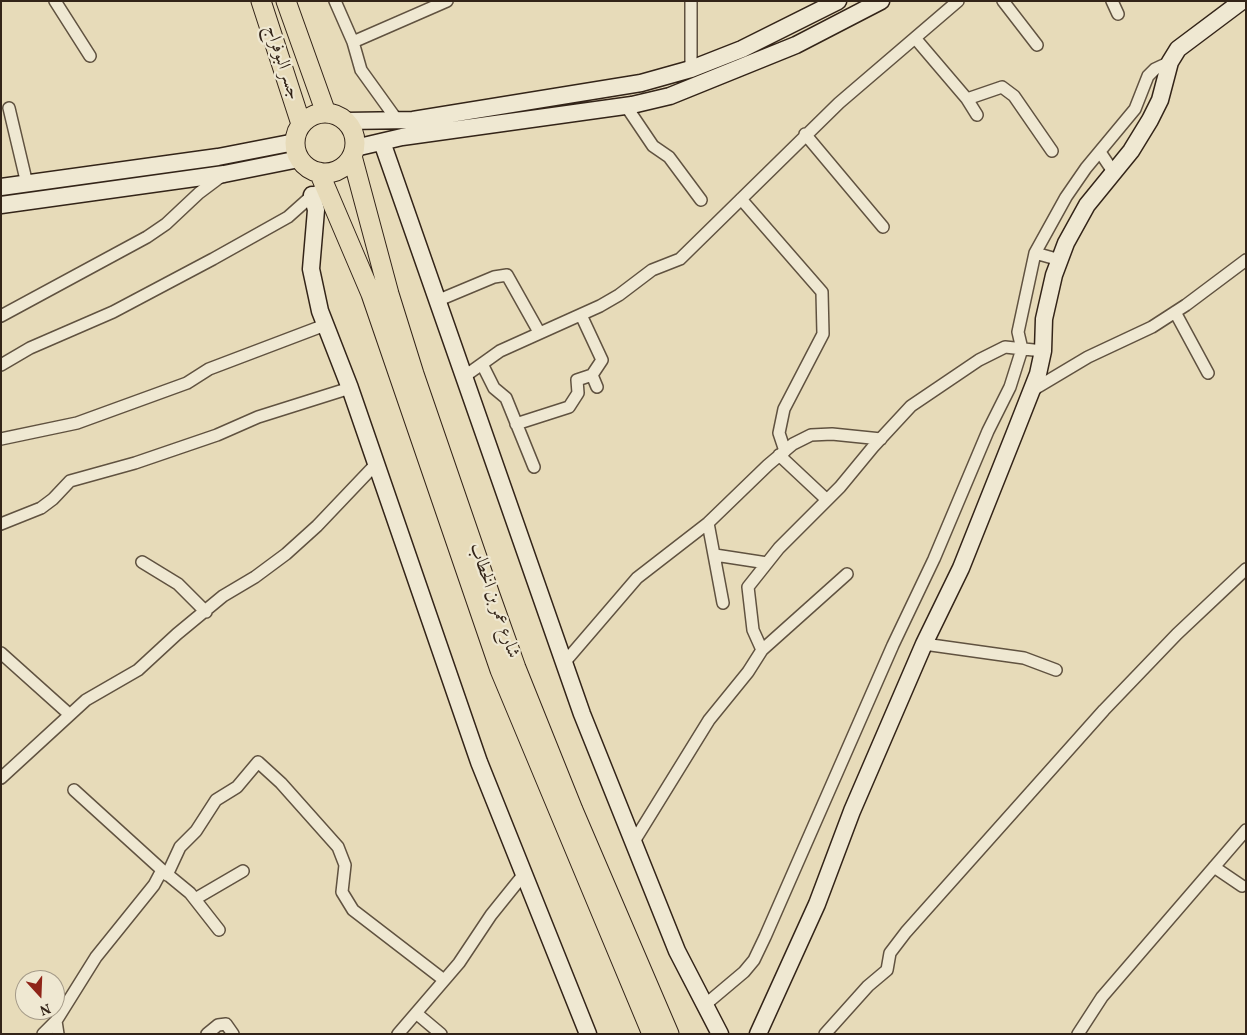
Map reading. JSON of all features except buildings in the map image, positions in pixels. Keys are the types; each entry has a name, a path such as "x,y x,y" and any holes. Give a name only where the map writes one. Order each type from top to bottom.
{"main road":[{"name":"جسر البوفراج","path":"261,1 301,124"},
{"name":"جسر البوفراج","path":"286,1 326,113"},
{"path":"326,113 337,115 346,121 355,138 353,152 338,170 318,184 297,150 301,124 317,114 326,113"},
{"name":"شارع عمر بن الخطاب","path":"353,152 389,294 411,365 500,622 573,810 669,1034"},
{"name":"شارع عمر بن الخطاب","path":"318,184 371,294 500,670 652,1034"}],"street":[{"path":"56,1 90,56"},
{"path":"335,1 353,42 361,70 397,120"},
{"path":"353,42 447,1"},
{"path":"691,1 691,69"},
{"path":"346,121 413,120 641,83 691,69 742,50 838,1"},
{"path":"353,152 411,135 626,106 670,96 719,78 796,45 881,1"},
{"path":"465,376 500,351 539,332 581,315 619,295 652,270 680,259 806,134 958,1"},
{"path":"1003,1 1037,45"},
{"path":"1112,1 1118,14"},
{"path":"758,1034 818,904 852,811 924,644 961,568 1031,391 1043,351 1044,319 1066,243 1087,205 1131,151 1150,120 1160,100 1170,62 1178,49 1242,1"},
{"path":"915,38 967,99 977,115"},
{"path":"706,1004 744,972 754,960 893,645 934,558 988,431 1010,387 1022,349 1018,332 1036,254 1066,197 1134,109 1148,76 1155,69 1170,62"},
{"path":"967,99 1002,87 1014,96 1052,151"},
{"path":"626,106 653,146 669,157 701,200"},
{"path":"9,108 27,184"},
{"path":"806,134 882,227"},
{"path":"382,142 439,300 564,663 677,952 706,1004 720,1034"},
{"path":"1,187 218,157 297,150"},
{"path":"1,205 224,174 297,150"},
{"path":"1100,152 1114,173"},
{"path":"1,316 147,237 166,224 199,193 224,174"},
{"path":"318,184 312,269 320,311 350,388 479,762 588,1034"},
{"path":"1,365 30,348 113,312 288,217 318,184"},
{"path":"741,199 822,292 823,334 784,409 779,433 782,453 827,500"},
{"path":"1036,254 1060,260"},
{"path":"1031,391 1088,357 1152,327 1246,260"},
{"path":"439,300 494,276 507,275 539,332"},
{"path":"1175,312 1208,373"},
{"path":"516,424 569,407 578,393 577,380 592,375 602,360 581,315"},
{"path":"1,439 77,423 187,383 209,369 325,325"},
{"path":"762,650 753,630 748,587 767,563 912,406 979,360 1005,347 1043,351"},
{"path":"482,364 494,388 506,398 534,466"},
{"path":"592,375 596,387"},
{"path":"1,524 41,508 53,499 70,481 135,463 216,435 258,417 350,388"},
{"path":"564,663 637,578 708,523 793,444 811,435 832,434 881,439"},
{"path":"1,778 86,700 138,670 177,634 206,612 223,596 256,577 317,526 376,464"},
{"path":"708,523 723,603"},
{"path":"714,555 767,563"},
{"path":"142,562 178,584 206,612"},
{"path":"825,1034 868,986 888,970 890,953 906,932 1104,710 1177,634 1246,569"},
{"path":"633,843 709,720 748,672 762,650 847,574"},
{"path":"924,644 1024,658 1056,670"},
{"path":"1,653 69,714"},
{"path":"65,1006 96,957 165,873 180,846 196,831 216,800 237,786 258,762 281,783 338,847 345,865 342,892 353,910 444,980"},
{"path":"74,790 195,899 219,930"},
{"path":"1078,1034 1102,997 1246,830"},
{"path":"1214,867 1242,886"},
{"path":"195,899 243,871"},
{"path":"398,1034 459,963 491,916 524,874"},
{"path":"416,1012 442,1034"},
{"path":"43,1034 56,1020"},
{"path":"56,1020 58,1034"},
{"path":"207,1034 218,1025 226,1024 233,1034"}]}
